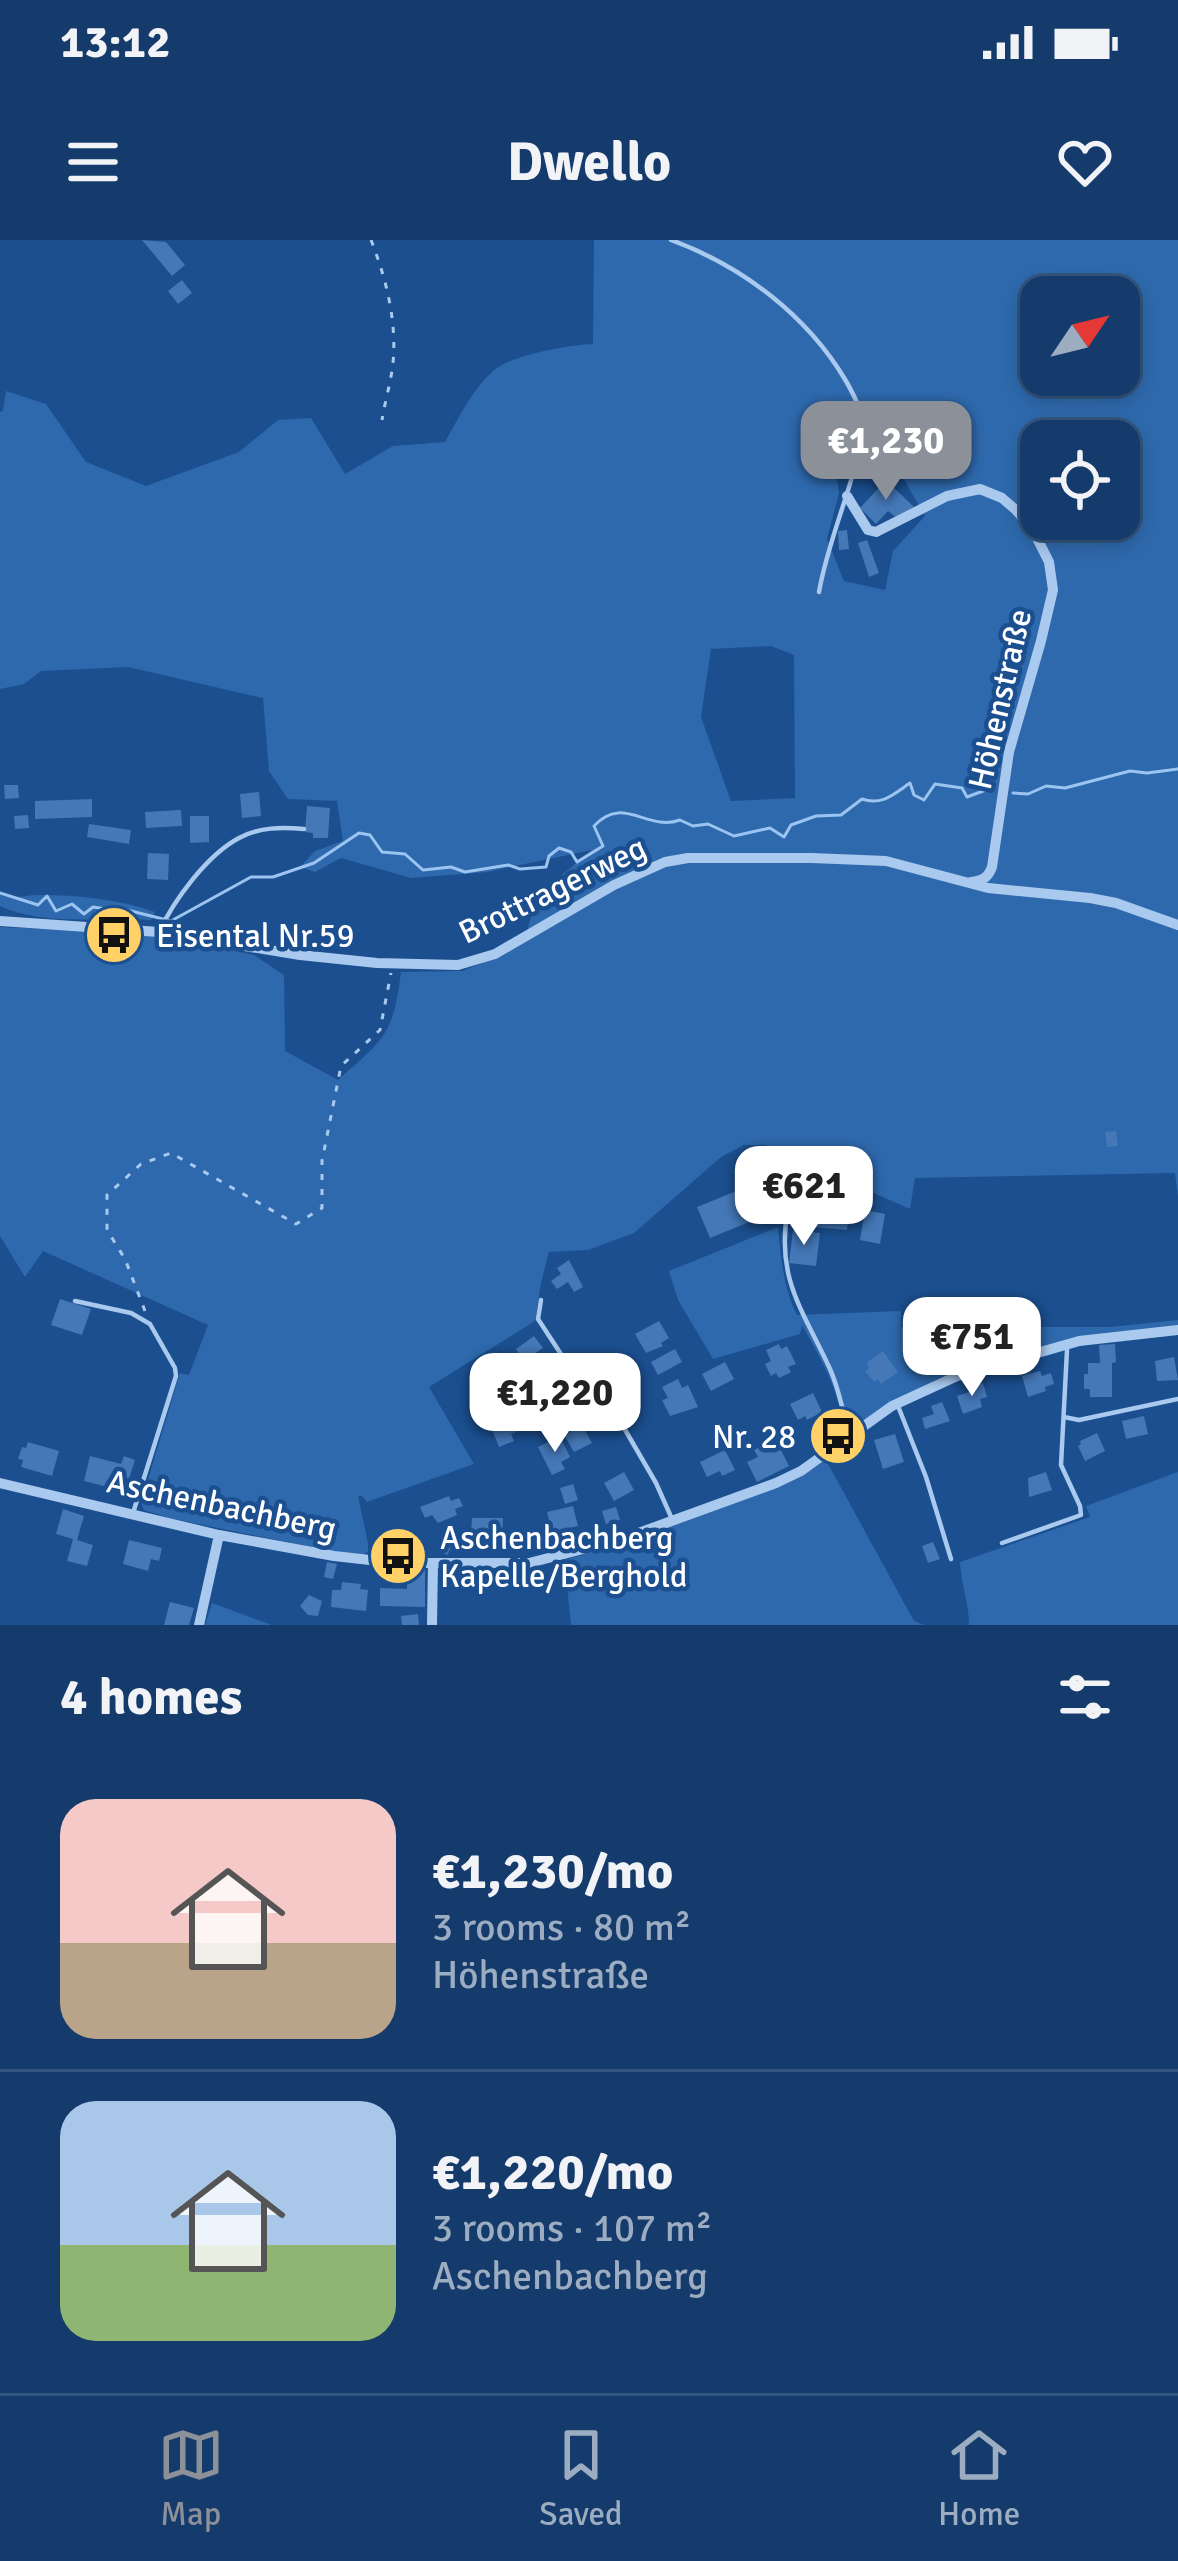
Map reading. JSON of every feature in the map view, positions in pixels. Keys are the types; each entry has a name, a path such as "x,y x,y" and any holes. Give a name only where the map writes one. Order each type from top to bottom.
{"street":[{"name":"Höhenstraße","path":"847,496 868,530 876,532 947,496 973,489 989,491 1016,510 1033,530 1049,562 1053,590 1009,752 992,867 981,881 967,883"},
{"name":"Brottragerweg","path":"0,921 162,924 300,955 458,965 478,961 647,868 688,858 867,859 967,883 1103,901 1178,926"},
{"name":"Aschenbachberg","path":"0,1483 218,1535 334,1556 378,1562 541,1561 622,1539 776,1483 801,1471 897,1403 957,1376 1102,1337 1176,1333"},
{"path":"199,1625 218,1535"},
{"path":"432,1625 434,1563"}],"lane":[{"path":"671,240 708,254 771,296 829,351 854,395 865,431 819,592"},
{"path":"162,924 197,875 239,838 281,827 304,829"},
{"path":"822,1213 788,1209 784,1228 787,1269 798,1307 835,1381 849,1438"},
{"path":"541,1300 538,1318 574,1374 613,1409 672,1519"},
{"path":"75,1301 130,1313 150,1324 176,1368 132,1514"},
{"path":"1002,1543 1081,1515 1061,1465 1067,1344"},
{"path":"1064,1418 1079,1420 1178,1400"},
{"path":"897,1403 951,1559"}],"path":[{"path":"371,240 392,321 393,360 382,420"},
{"path":"150,1324 125,1259 106,1230 107,1195 141,1164 171,1153 296,1224 322,1208 322,1161 341,1066 380,1030 392,964"}],"shaded area":[{"path":"594,240 1178,240 1178,1198 1175,1173 915,1178 910,1209 765,1145 744,1145 721,1157 634,1233 588,1250 549,1252 535,1321 429,1387 474,1464 367,1502 358,1496 368,1543 361,1557 144,1510 141,1503 180,1373 189,1375 208,1325 43,1251 25,1277 0,1236 0,927 154,934 254,955 284,975 285,1051 338,1080 384,1035 401,972 462,971 500,956 525,940 536,896 592,850 487,872 411,878 341,858 315,872 300,867 315,851 343,841 337,801 288,799 269,771 263,698 128,667 41,671 24,684 0,689 0,412 6,391 46,404 86,462 146,486 239,452 278,420 311,418 345,474 393,446 445,442 472,395 501,365 593,344","holes":["840,461 898,469 925,516 893,551 885,590 844,581 827,539 839,493","771,646 794,655 795,798 731,801 701,717 711,649"]},
{"path":"0,894 98,899 155,912 151,920 36,916 0,906"},
{"path":"778,1227 786,1283 797,1315 901,1311 901,1327 1110,1327 1178,1320 1178,1335 1092,1343 959,1381 894,1410 844,1447 839,1438 837,1396 802,1325 800,1334 713,1359 678,1300 669,1271"},
{"path":"826,1460 914,1621 925,1625 571,1625 566,1576 554,1563 624,1543 803,1475"},
{"path":"1178,1472 1178,1625 969,1625 960,1562 1090,1517 1086,1506"},
{"path":"212,1603 272,1625 205,1625"}],"building":[{"path":"142,240 166,242 185,265 172,276"},
{"path":"182,280 192,293 178,304 168,291"},
{"path":"886,480 914,507 898,519 888,511 876,524 860,508"},
{"path":"847,530 849,549 839,550 838,531"},
{"path":"867,540 879,573 869,577 858,543"},
{"path":"4,785 18,785 19,798 5,799"},
{"path":"259,792 261,816 242,818 240,794"},
{"path":"92,799 92,817 35,819 35,801"},
{"path":"307,806 330,808 328,838 313,838 313,833 305,832"},
{"path":"181,810 182,826 146,828 145,812"},
{"path":"28,815 29,828 15,829 14,816"},
{"path":"190,816 209,816 209,842 190,843"},
{"path":"89,824 131,830 129,844 87,837"},
{"path":"148,853 169,854 168,880 147,879"},
{"path":"1116,1131 1118,1146 1107,1147 1105,1132"},
{"path":"768,1178 781,1209 710,1238 697,1207"},
{"path":"792,1183 825,1189 822,1208 789,1202"},
{"path":"829,1192 851,1194 847,1230 813,1227 814,1219 826,1220"},
{"path":"865,1210 885,1214 880,1244 860,1240"},
{"path":"793,1230 820,1233 816,1266 789,1263"},
{"path":"569,1260 583,1287 574,1292 568,1282 557,1289 551,1281 561,1274 557,1268"},
{"path":"60,1299 91,1309 82,1335 51,1325"},
{"path":"659,1321 669,1338 646,1353 635,1334"},
{"path":"534,1336 543,1348 524,1361 516,1349"},
{"path":"779,1344 781,1349 787,1346 796,1364 779,1378 776,1373 771,1376 765,1364 771,1361 766,1350"},
{"path":"1115,1344 1112,1397 1090,1397 1090,1389 1084,1389 1088,1363 1100,1363 1099,1345"},
{"path":"675,1349 682,1362 658,1375 651,1362"},
{"path":"883,1351 898,1372 881,1384 865,1371 866,1363"},
{"path":"1174,1357 1178,1380 1157,1381 1155,1361"},
{"path":"725,1362 734,1379 711,1391 702,1374"},
{"path":"1040,1371 1042,1376 1051,1373 1054,1384 1028,1397 1022,1376"},
{"path":"570,1379 579,1394 556,1408 547,1393"},
{"path":"678,1379 682,1388 688,1385 698,1407 670,1416 662,1387"},
{"path":"983,1383 987,1397 980,1399 982,1407 963,1414 957,1396"},
{"path":"813,1393 822,1412 798,1420 790,1404"},
{"path":"942,1402 950,1421 925,1429 922,1418 934,1414 931,1406"},
{"path":"513,1404 523,1429 511,1434 514,1441 499,1447 486,1414"},
{"path":"543,1406 549,1417 536,1424 530,1413"},
{"path":"1144,1416 1148,1434 1126,1439 1122,1421"},
{"path":"582,1425 592,1443 574,1452 564,1435"},
{"path":"1097,1433 1105,1451 1085,1461 1080,1441"},
{"path":"895,1434 904,1462 883,1469 874,1440"},
{"path":"560,1436 570,1457 561,1462 565,1469 552,1475 538,1447"},
{"path":"28,1442 59,1451 52,1476 21,1467 23,1460 18,1459"},
{"path":"768,1443 771,1450 779,1446 789,1466 757,1482 747,1462 758,1457 754,1450"},
{"path":"725,1450 735,1470 707,1477 700,1462"},
{"path":"90,1456 121,1464 124,1456 135,1460 128,1482 117,1479 115,1489 84,1481"},
{"path":"624,1472 634,1490 614,1501 604,1483"},
{"path":"1046,1472 1052,1490 1029,1497 1028,1478"},
{"path":"573,1484 578,1500 565,1504 560,1488"},
{"path":"449,1496 451,1501 459,1498 463,1506 455,1509 457,1515 438,1523 432,1515 425,1518 420,1507"},
{"path":"573,1506 578,1526 552,1532 547,1512"},
{"path":"616,1507 620,1520 606,1524 602,1511"},
{"path":"63,1509 84,1516 77,1540 93,1545 87,1566 67,1561 73,1539 56,1534"},
{"path":"472,1518 503,1518 502,1545 484,1545 484,1533 471,1533"},
{"path":"443,1535 454,1541 447,1555 436,1549"},
{"path":"129,1540 162,1548 159,1561 151,1559 148,1571 123,1564"},
{"path":"933,1542 940,1559 928,1563 922,1546"},
{"path":"327,1562 337,1564 333,1579 324,1577"},
{"path":"407,1568 425,1568 425,1607 380,1606 380,1588 407,1589"},
{"path":"342,1582 361,1584 360,1589 368,1590 366,1611 331,1607 332,1590 341,1590"},
{"path":"309,1595 322,1601 318,1616 308,1615 300,1606"},
{"path":"170,1602 194,1608 189,1625 164,1625"},
{"path":"418,1614 419,1625 402,1625 401,1616"}],"waterway":[{"path":"1013,793 1028,794 1046,786 1065,788 1130,771 1178,769"},
{"path":"0,893 38,905 47,896 56,911 72,904 84,914 93,907 106,909 109,916 119,908 171,921 251,877 273,877 314,863 359,833 370,835 382,852 405,854 423,870 451,867 465,872 508,865 520,869 546,867 549,856 559,848 571,852 577,862 603,846 594,826 615,813 657,822 708,824 734,836 770,828 784,837 791,825 816,816 841,815 862,799 882,800 910,783 914,795 924,800 935,784 962,788 967,797 991,788"}],"place":[{"name":"Eisental Nr.59","path":"114,935"},
{"name":"Nr. 28","path":"838,1436"},
{"name":"Aschenbachberg Kapelle/Berghold","path":"398,1556"}]}
